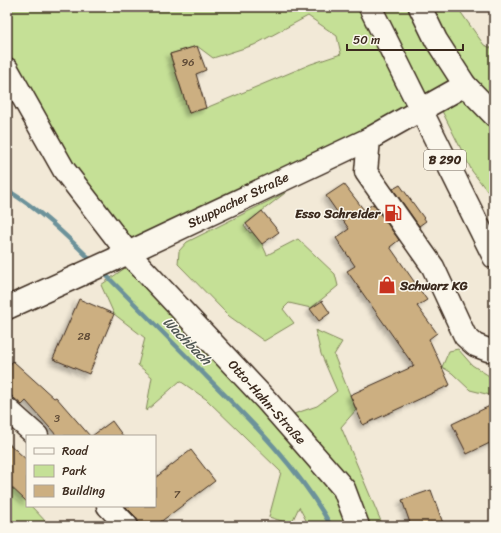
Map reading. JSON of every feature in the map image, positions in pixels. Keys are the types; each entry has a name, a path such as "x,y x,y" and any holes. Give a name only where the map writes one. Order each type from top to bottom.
{"street":[{"name":"B 290","path":"370,7 494,257"},
{"path":"420,7 436,40 465,85 494,115"},
{"name":"Otto-Hahn-Straße","path":"7,69 64,170 120,257 267,400 344,489 358,526"},
{"name":"Stuppacher Straße","path":"7,308 71,280 369,139 465,85"},
{"path":"369,139 366,172 433,267 465,336 475,345 492,350"},
{"path":"7,409 36,435"},
{"path":"109,507 127,526"}],"green space":[{"path":"7,7 457,7 484,45 494,49 494,200 472,171 437,101 128,253 7,69","holes":["308,16 337,36 341,54 311,64 206,108 189,113 170,54 197,46 213,58 254,45"]},
{"path":"285,193 244,225 262,244 267,255 298,239 335,274 338,286 311,308 289,303 283,309 294,323 264,341 229,316 178,264 179,251 187,242"},
{"path":"135,261 282,418 317,406 337,391 321,354 315,330 342,342 334,355 356,410 341,427 383,526 309,526 299,507 291,524 269,517 281,472 206,399 180,381 146,411 152,377 138,365 145,338 114,314 101,285"},
{"path":"458,349 472,365 494,379 494,396 470,390 452,373 442,367 449,351"},
{"path":"7,479 10,485 26,501 26,507 32,507 50,526 7,526"}],"building":[{"path":"197,46 206,70 196,74 206,108 189,113 170,54"},
{"path":"344,184 364,210 373,204 399,240 390,247 427,300 417,306 437,333 429,339 450,385 363,425 350,395 414,366 347,271 355,266 336,238 349,229 326,196"},
{"path":"400,185 426,221 419,226 393,189"},
{"path":"262,211 279,232 262,244 246,224"},
{"path":"79,299 114,314 89,374 53,359"},
{"path":"322,301 330,313 319,321 310,309"},
{"path":"13,361 54,398 56,397 89,435 56,435 26,401 22,405 7,392 7,368"},
{"path":"494,404 494,441 467,454 452,424"},
{"path":"112,421 122,435 93,435"},
{"path":"7,442 26,459 26,501 7,483"},
{"path":"191,450 215,481 155,526 140,526 136,517 126,507 156,507 156,477"},
{"path":"431,490 444,526 411,526 402,500"}],"waterway":[{"name":"Wachbach","path":"7,190 42,215 94,263"},
{"name":"Wachbach","path":"102,271 270,442 303,483 331,526"}],"place":[{"name":"Esso Schreider","path":"393,213"},
{"name":"Schwarz KG","path":"387,285"}]}
